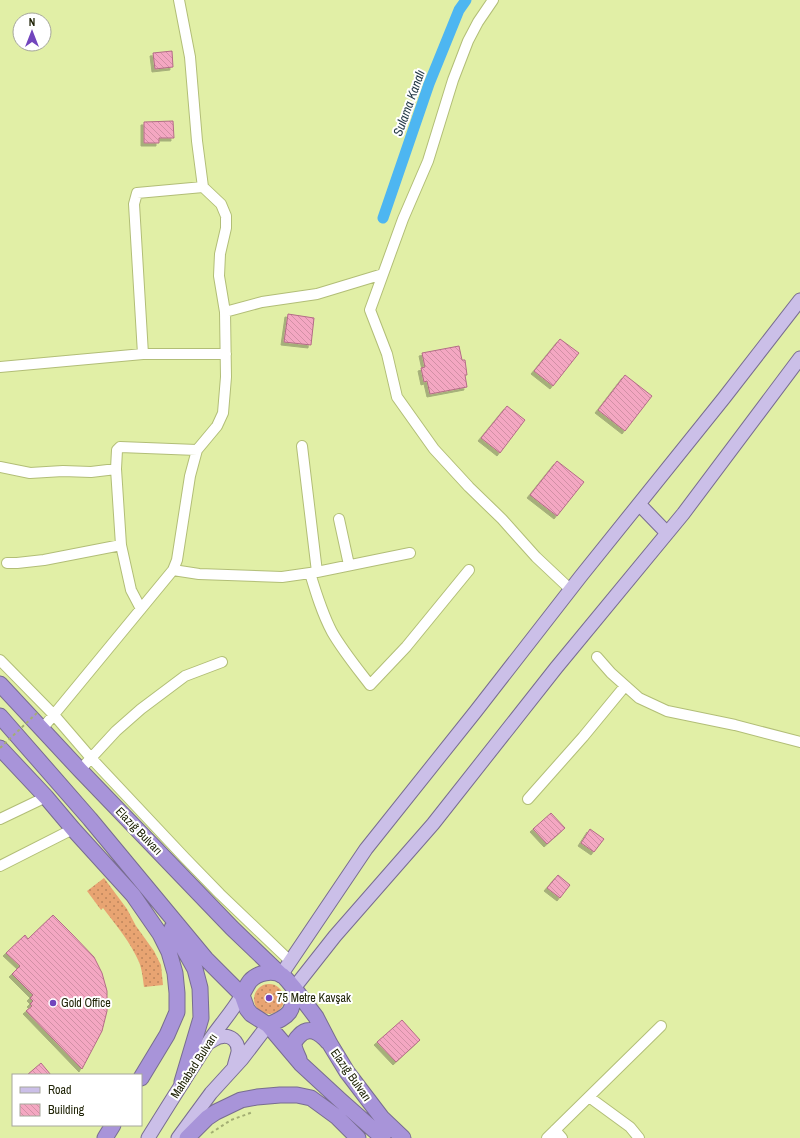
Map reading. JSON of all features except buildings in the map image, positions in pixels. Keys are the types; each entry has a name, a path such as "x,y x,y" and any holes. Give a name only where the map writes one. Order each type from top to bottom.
{"highway":[{"name":"Elazığ Bulvarı","path":"0,684 80,770 232,928 281,975"},
{"path":"0,716 90,819 206,958 242,995 247,1009 251,1014 268,1025 284,1018 292,1007 294,1000 294,988 281,975 264,973 256,976 250,981 242,995"},
{"path":"0,748 46,797 133,895 160,934 169,952 175,973 177,1012 168,1035 142,1076"},
{"path":"154,895 195,969 200,988 201,1018 182,1082"},
{"name":"Elazığ Bulvarı","path":"294,988 316,1017 347,1072 382,1118 403,1138"},
{"name":"Elazığ Bulvarı","path":"268,1025 302,1064 383,1138"},
{"path":"302,1064 294,1045 296,1039 304,1032 313,1031 322,1035 330,1044"},
{"path":"187,1138 207,1118 240,1100 280,1095 297,1095 311,1098 337,1117 358,1138"},
{"path":"106,1138 112,1126"}],"main road":[{"path":"281,975 366,849 476,711 570,589 724,398 800,300"},
{"path":"294,988 335,936 432,824 556,668 683,514 800,358"},
{"path":"639,504 667,533"},
{"name":"Mahabad Bulvarı","path":"148,1138 182,1082 242,995"},
{"path":"178,1138 211,1093 242,1059 268,1025"},
{"path":"208,1043 219,1037 227,1036 233,1039 237,1044 238,1052 233,1069"}],"street":[{"path":"42,729 173,570 177,560 190,476 197,450 217,426 223,413 226,377 225,312 219,276 220,254 226,228 226,216 221,204 203,187 197,141 190,56 179,0"},
{"path":"493,0 478,22 468,41 453,80 428,161 403,219 370,310 387,354 397,397 434,449 469,487 502,519 536,557 570,589"},
{"path":"143,354 134,204 137,193 203,187"},
{"path":"225,312 262,302 317,294 383,274"},
{"path":"0,367 143,354 226,354"},
{"path":"302,446 313,572 319,601 332,632 351,662 370,685 406,647 469,570"},
{"path":"141,609 131,590 121,545 116,469 117,450 120,447 197,450"},
{"path":"0,467 30,473 63,471 91,472 116,469"},
{"path":"339,519 349,565"},
{"path":"7,563 44,560 121,545"},
{"path":"173,570 198,574 282,577 410,553"},
{"path":"597,657 625,686 640,698 667,710 735,725 800,742"},
{"path":"0,660 54,715 91,758 200,874 290,961"},
{"path":"80,770 116,731 185,676 222,662"},
{"path":"528,799 583,737 625,686"},
{"path":"0,819 46,797"},
{"path":"0,866 73,829"},
{"path":"547,1138 661,1026"},
{"path":"588,1097 630,1127 639,1138"},
{"path":"555,1130 562,1138"}],"path":[{"path":"0,748 39,711"},
{"path":"207,1136 231,1120 254,1111"}],"shaded area":[{"path":"104,878 127,909 136,926 154,951 161,965 163,985 144,987 140,965 132,948 103,908 101,910 87,891"},
{"path":"269,984 279,989 284,999 279,1009 269,1014 259,1009 254,999 259,989"}],"waterway":[{"name":"Sulama Kanalı","path":"383,218 429,84 459,10 466,0"}],"place":[{"name":"75 Metre Kavşak","path":"269,998"},
{"name":"Gold Office","path":"53,1003"}]}
